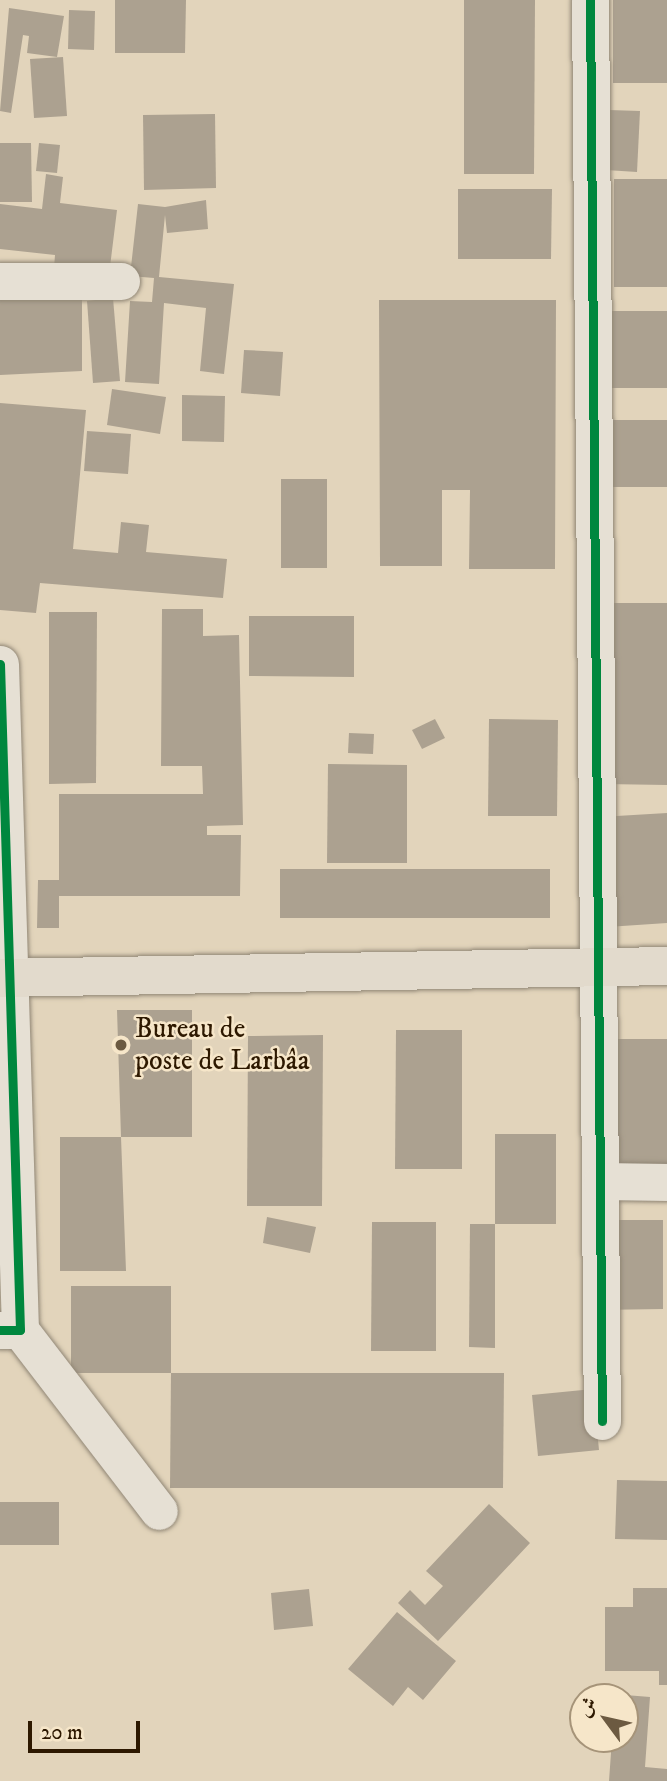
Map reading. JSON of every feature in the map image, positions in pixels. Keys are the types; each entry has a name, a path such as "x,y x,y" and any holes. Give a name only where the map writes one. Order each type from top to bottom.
{"main road":[{"path":"3,978 667,966"}],"street":[{"path":"590,0 602,1181 601,1421"},
{"path":"0,281 121,281"},
{"path":"0,664 10,1330 159,1511"},
{"path":"602,1181 667,1182"}],"building":[{"path":"115,0 186,0 185,53 115,53"},
{"path":"464,0 535,0 534,174 464,174"},
{"path":"613,0 667,0 667,83 613,83"},
{"path":"9,8 64,16 57,57 27,53 29,36 23,35 11,113 0,111"},
{"path":"69,10 95,11 94,50 68,49"},
{"path":"63,57 67,116 34,118 30,59"},
{"path":"609,110 640,111 637,172 606,170"},
{"path":"215,114 216,188 144,190 143,115"},
{"path":"0,143 31,143 32,202 0,202"},
{"path":"39,143 60,145 57,173 36,171"},
{"path":"46,174 63,177 60,203 117,210 109,275 54,268 55,255 0,249 0,204 42,209"},
{"path":"614,179 667,179 667,287 614,287"},
{"path":"458,189 552,189 551,259 458,259"},
{"path":"206,200 208,229 167,233 165,215 159,277 234,284 224,374 200,371 206,308 164,303 159,384 125,382 130,301 152,302 154,278 130,276 138,204 165,207"},
{"path":"0,292 82,292 82,371 0,375"},
{"path":"113,298 120,381 93,383 87,301"},
{"path":"379,300 556,300 555,569 469,569 470,490 442,490 442,566 380,566"},
{"path":"611,311 667,311 667,388 611,388"},
{"path":"244,350 283,352 280,396 241,393"},
{"path":"112,389 166,397 160,434 107,425"},
{"path":"182,395 225,396 224,442 182,441"},
{"path":"0,403 86,410 73,549 118,553 121,522 149,525 146,552 227,559 223,598 40,583 36,613 0,610"},
{"path":"612,420 667,420 667,487 612,487"},
{"path":"87,431 131,434 128,474 84,471"},
{"path":"281,479 327,479 327,568 281,568"},
{"path":"607,603 667,603 667,785 604,784"},
{"path":"162,609 203,609 203,636 239,635 243,825 207,826 207,835 241,835 240,896 59,896 59,928 37,928 38,880 59,880 59,794 203,794 202,766 161,766"},
{"path":"49,612 97,612 96,783 49,784"},
{"path":"249,616 354,616 354,677 249,676"},
{"path":"435,719 445,738 422,749 412,730"},
{"path":"489,719 558,720 557,816 488,816"},
{"path":"349,733 374,734 373,754 348,753"},
{"path":"328,764 407,765 407,863 327,863"},
{"path":"667,813 667,923 607,927 600,817"},
{"path":"280,869 550,869 550,918 280,918"},
{"path":"117,1010 192,1010 192,1137 121,1137"},
{"path":"396,1030 462,1030 462,1169 395,1169"},
{"path":"323,1035 322,1206 247,1206 248,1036"},
{"path":"616,1039 667,1039 667,1168 616,1168"},
{"path":"495,1134 556,1134 556,1224 495,1224"},
{"path":"60,1137 121,1137 126,1271 60,1271"},
{"path":"267,1217 316,1227 310,1253 263,1243"},
{"path":"596,1220 663,1220 663,1309 597,1310"},
{"path":"372,1222 436,1222 436,1351 371,1351"},
{"path":"470,1224 495,1224 495,1348 469,1347"},
{"path":"71,1286 171,1286 171,1373 71,1373"},
{"path":"171,1373 504,1373 503,1488 170,1488"},
{"path":"593,1389 599,1450 538,1456 532,1395"},
{"path":"617,1480 667,1481 667,1540 615,1539"},
{"path":"0,1502 59,1502 59,1545 0,1545"},
{"path":"489,1504 530,1543 438,1641 398,1603 410,1590 425,1605 443,1586 426,1571"},
{"path":"633,1588 667,1588 667,1685 659,1685 659,1671 605,1671 605,1607 633,1607"},
{"path":"309,1589 313,1626 274,1630 271,1593"},
{"path":"397,1612 456,1661 423,1700 408,1687 393,1706 348,1669"},
{"path":"639,1696 650,1697 645,1767 667,1769 667,1781 609,1781 611,1753 639,1753"}],"cycle path":[{"path":"590,0 602,1421"},
{"path":"0,664 20,1330 0,1330"}],"place":[{"name":"Bureau de poste de Larbâa","path":"121,1045"}]}
